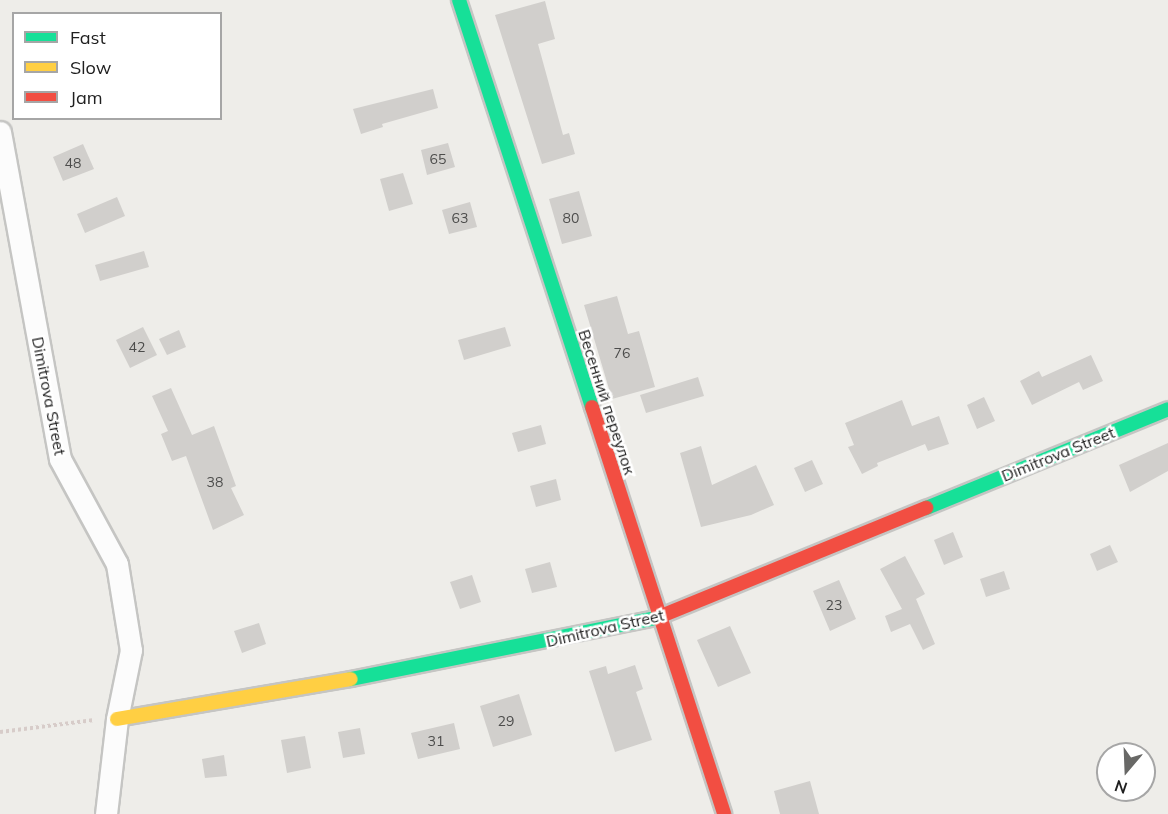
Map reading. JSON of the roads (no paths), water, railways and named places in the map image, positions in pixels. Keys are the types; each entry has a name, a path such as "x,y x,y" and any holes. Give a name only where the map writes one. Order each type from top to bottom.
{"street":[{"name":"Весенний переулок","path":"459,0 724,814"},
{"name":"Dimitrova Street","path":"0,132 60,459 117,564 131,650 117,719 106,814"},
{"name":"Dimitrova Street","path":"117,719 317,686 660,617 1168,409"}]}
